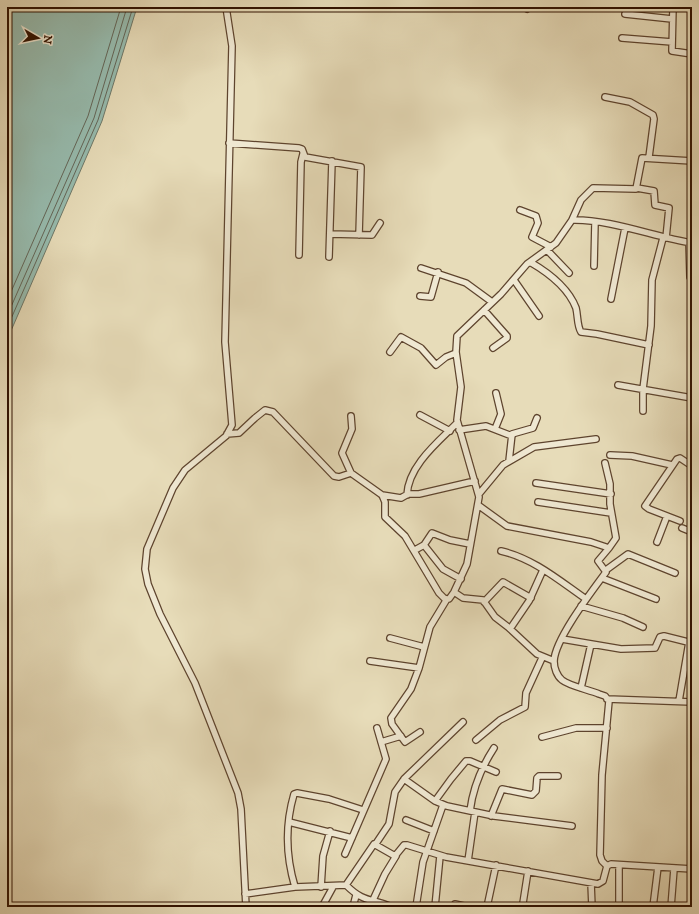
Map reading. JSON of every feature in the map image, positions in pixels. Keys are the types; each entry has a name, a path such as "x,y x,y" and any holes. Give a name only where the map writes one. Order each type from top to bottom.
{"street":[{"path":"226,7 231,36 225,342 232,421 227,434 179,478 163,509 147,549 145,569 148,584 160,614 195,683 238,793 241,809 246,907"},
{"path":"673,7 673,52 692,54"},
{"path":"625,14 672,19"},
{"path":"622,38 672,42"},
{"path":"605,97 630,102 653,115 654,119 649,157"},
{"path":"229,143 298,148 302,149 305,157 362,168 359,235"},
{"path":"298,255 301,162 303,154"},
{"path":"637,188 641,159 649,157 692,161"},
{"path":"329,257 332,161"},
{"path":"420,732 405,742 392,724 391,718 407,696 419,668 430,627 461,579 467,564 478,505 479,494 459,430 456,415 461,387 456,354 458,334 514,280 530,262 549,249 572,220 581,200 593,188 637,188 654,191 656,206 669,208 665,238 652,280 649,345 643,389 643,411"},
{"path":"520,210 536,216 538,223 532,237 549,249 569,273"},
{"path":"572,220 595,222 665,238 691,242 690,277"},
{"path":"594,266 595,222"},
{"path":"330,234 374,234 380,223"},
{"path":"611,299 625,228"},
{"path":"530,262 547,273 569,294 576,308 581,332 649,345"},
{"path":"421,268 438,272 466,283 492,302"},
{"path":"420,296 431,297 438,272"},
{"path":"514,280 538,316"},
{"path":"484,310 507,336 507,338 493,348"},
{"path":"390,352 401,336 421,348 436,365 446,357 456,354"},
{"path":"618,385 692,398"},
{"path":"495,429 501,414 496,394"},
{"path":"227,434 239,433 258,414 265,410 269,410 279,417 334,476 339,477 351,473"},
{"path":"420,415 450,431"},
{"path":"351,416 352,429 342,453 351,473 382,495 399,498 406,495 420,494 475,481"},
{"path":"512,436 533,428 537,418"},
{"path":"406,495 408,484 416,468 457,423"},
{"path":"459,430 483,426 512,436"},
{"path":"509,461 512,436"},
{"path":"479,494 496,471 509,461 537,446 596,439"},
{"path":"610,454 632,456 672,465"},
{"path":"680,521 645,506 678,458 692,466"},
{"path":"605,464 611,494 611,513 616,538 598,561 606,570"},
{"path":"536,483 611,494"},
{"path":"382,495 385,502 385,517 402,531 415,550 439,593 447,599"},
{"path":"538,502 611,513"},
{"path":"478,505 508,526 591,542 609,548"},
{"path":"657,542 667,516"},
{"path":"682,528 692,532"},
{"path":"415,550 424,545 432,533 453,541 470,544"},
{"path":"424,545 443,569 461,579"},
{"path":"501,551 517,556 543,570 586,599"},
{"path":"675,572 628,554 606,570 602,578 581,606 562,639 554,661 556,672 562,681 599,694 607,699 692,702"},
{"path":"510,629 531,598 543,570"},
{"path":"602,578 656,599"},
{"path":"484,602 503,582 531,598"},
{"path":"454,592 463,598 480,600 484,602 495,617 542,658 554,661"},
{"path":"581,606 623,618 643,628"},
{"path":"562,639 621,649 652,649 657,647 660,637 664,636 691,642 679,701"},
{"path":"390,638 424,647"},
{"path":"581,688 591,644"},
{"path":"476,740 500,720 525,707 526,693 542,658"},
{"path":"370,661 419,668"},
{"path":"607,699 609,706 602,775 600,854 602,861 607,866"},
{"path":"245,894 295,887 333,887 346,885 389,824 395,792 404,779 463,722"},
{"path":"345,854 386,759 377,728"},
{"path":"542,737 576,728 607,728"},
{"path":"381,742 401,736"},
{"path":"468,861 473,790 482,766 494,748"},
{"path":"435,801 466,761 470,761 496,772"},
{"path":"491,816 502,789 532,795 536,791 537,778 539,776 558,776"},
{"path":"404,779 443,805 491,816 572,826"},
{"path":"295,887 287,855 289,822 294,795 297,793 329,799 363,810"},
{"path":"416,907 427,852 443,805"},
{"path":"406,820 434,831"},
{"path":"289,822 330,831 352,838"},
{"path":"321,887 323,856 330,831"},
{"path":"375,844 396,856"},
{"path":"373,900 385,874 405,844 440,856 598,884 603,881 607,866"},
{"path":"435,907 440,856"},
{"path":"607,866 610,864 692,869"},
{"path":"487,907 496,865"},
{"path":"619,865 619,907"},
{"path":"653,907 658,867"},
{"path":"671,907 674,869"},
{"path":"525,907 524,902 528,872"},
{"path":"591,883 592,907"},
{"path":"346,885 356,894 368,901 373,900 392,907"},
{"path":"322,907 333,887"},
{"path":"353,907 356,894"},
{"path":"455,904 468,907"}],"water":[{"path":"7,7 137,7 102,121 7,340"}]}
